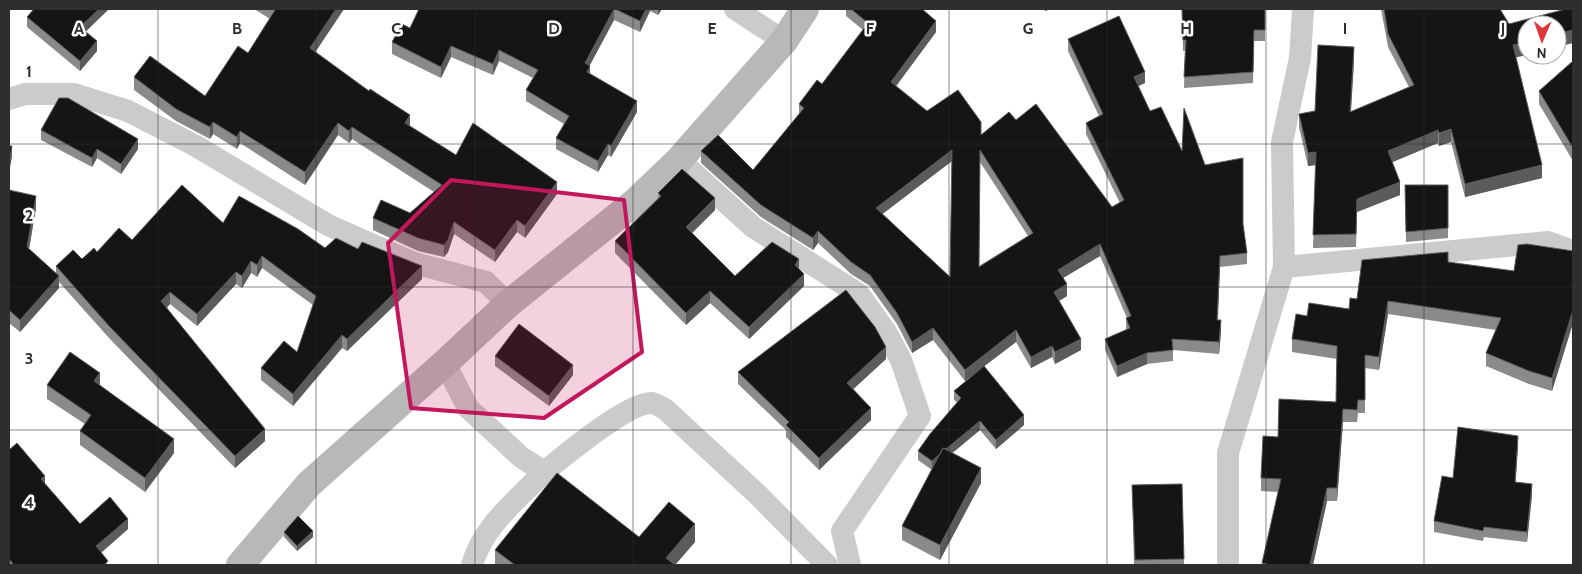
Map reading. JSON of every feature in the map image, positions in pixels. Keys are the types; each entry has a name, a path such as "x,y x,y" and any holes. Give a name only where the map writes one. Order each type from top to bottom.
{"main road":[{"path":"240,565 309,484 445,364 508,304 634,203 679,160 784,40 804,9"}],"street":[{"path":"735,9 784,40"},
{"path":"1228,565 1228,453 1284,267 1282,142 1300,58 1303,9"},
{"path":"9,99 25,94 74,94 128,111 196,146 328,225 414,263 486,282 508,304"},
{"path":"679,160 753,227 859,294 886,332 900,360 920,416 842,531 838,565"},
{"path":"1284,267 1548,242 1573,250"},
{"path":"445,364 468,408 521,457 544,472"},
{"path":"472,565 476,550 488,531 544,472 571,449 636,406 652,403 665,409 680,422 758,495 827,565"},
{"path":"842,531 850,565"}],"highlighted area":[{"path":"451,180 624,200 642,352 544,418 411,408 388,243"}],"building":[{"path":"34,9 99,9 80,27 97,41 80,61 27,17"},
{"path":"273,9 336,9 310,48 369,91 370,89 410,115 405,123 456,155 473,123 557,182 525,226 517,220 495,250 454,222 448,240 444,245 418,238 373,218 381,200 410,213 442,185 352,127 349,131 338,123 305,172 240,131 237,137 213,122 210,127 176,109 134,77 150,56 205,96 238,46 248,53 275,10"},
{"path":"419,9 614,9 585,63 590,66 587,72 637,101 611,146 608,144 598,161 556,138 569,116 526,90 538,70 499,50 493,64 451,46 441,67 392,42 402,24 410,28"},
{"path":"615,9 646,9 640,21"},
{"path":"851,9 922,9 936,21 891,82 927,111 958,90 981,122 981,135 1009,112 1016,120 1036,104 1112,207 1124,200 1086,123 1103,114 1068,39 1119,16 1145,72 1134,77 1150,111 1161,107 1182,151 1184,108 1205,165 1243,158 1243,224 1247,253 1220,256 1217,320 1221,320 1219,342 1172,339 1173,350 1147,353 1117,366 1105,339 1130,328 1126,318 1131,316 1100,244 1058,270 1067,284 1054,292 1081,339 1055,352 1052,346 1031,357 1016,330 965,370 933,328 912,342 897,313 870,275 851,262 818,231 813,238 761,205 701,151 718,135 753,170 804,108 799,104 817,80 822,84 868,23","holes":["952,150 950,277 876,208","980,150 1033,233 979,267"]},
{"path":"1182,9 1265,9 1265,30 1254,30 1253,72 1184,77 1186,40 1183,40"},
{"path":"1384,9 1500,9 1509,24 1517,22 1517,44 1513,45 1542,165 1465,184 1451,129 1439,133 1438,130 1388,151 1400,182 1357,199 1356,234 1313,235 1316,152 1308,153 1299,114 1315,111 1318,45 1354,47 1350,112 1414,85 1388,34"},
{"path":"1573,9 1573,30 1567,32 1567,15 1543,15"},
{"path":"1573,61 1573,148 1539,91"},
{"path":"59,98 68,98 138,139 121,164 97,149 92,158 41,130"},
{"path":"9,146 12,146 9,163"},
{"path":"682,169 715,198 686,227 735,276 772,242 799,259 795,265 804,274 749,327 710,291 686,313 615,241 661,196 658,193"},
{"path":"182,185 223,223 239,196 298,229 325,248 336,238 358,249 362,242 422,266 347,339 342,335 293,394 261,368 284,341 297,352 316,296 262,256 257,265 251,261 242,276 236,272 197,314 170,292 161,301 265,429 235,456 109,326 56,266 73,250 82,259 94,248 97,252 119,228 132,240"},
{"path":"1405,185 1448,185 1448,228 1406,232"},
{"path":"9,190 36,196 27,247 59,276 20,320 9,310"},
{"path":"1527,244 1573,251 1573,310 1552,378 1529,371 1486,353 1501,318 1388,301 1379,357 1365,355 1365,400 1358,400 1357,410 1343,409 1337,488 1327,488 1310,565 1271,565 1262,563 1281,479 1261,478 1263,436 1278,437 1279,399 1336,402 1337,346 1292,339 1296,314 1307,316 1309,303 1349,309 1350,298 1357,299 1362,260 1448,252 1448,262 1514,271 1518,245"},
{"path":"846,290 875,327 886,347 847,383 871,408 819,458 786,425 789,422 738,372"},
{"path":"519,324 573,365 549,396 495,356"},
{"path":"70,352 100,373 94,381 174,439 145,478 80,431 91,415 47,385"},
{"path":"984,366 1024,415 996,440 980,421 946,449 943,448 940,454 932,461 918,451 961,398 954,391"},
{"path":"1458,427 1518,436 1515,482 1532,484 1527,532 1484,527 1483,531 1434,521 1442,476 1453,478"},
{"path":"17,443 45,476 41,479 80,524 110,497 128,519 96,546 108,561 104,565 14,565 9,559 9,450"},
{"path":"943,448 981,468 940,545 902,526"},
{"path":"557,473 639,537 669,502 695,524 666,558 675,565 515,565 495,550"},
{"path":"1182,484 1184,559 1135,560 1132,485"},
{"path":"298,516 313,531 297,546 284,532"}]}
